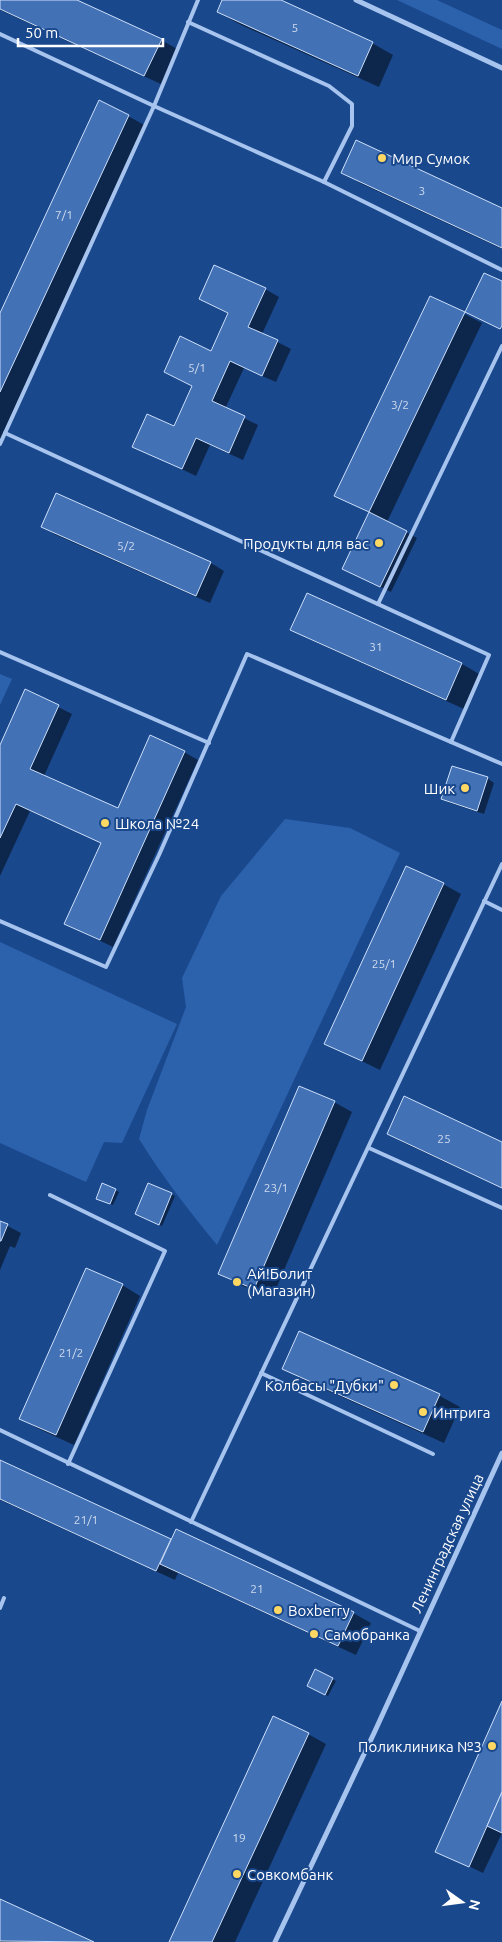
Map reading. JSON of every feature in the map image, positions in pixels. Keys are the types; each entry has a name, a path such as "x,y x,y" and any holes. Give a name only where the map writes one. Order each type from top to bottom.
{"street":[{"path":"356,0 502,68"},
{"name":"Ленинградская улица","path":"275,1942 502,1453"}],"lane":[{"path":"0,444 154,106 198,0"},
{"path":"188,22 329,86 352,104 352,126 324,182"},
{"path":"0,34 154,106 324,182 502,270"},
{"path":"378,604 502,346"},
{"path":"5,433 489,655 451,742"},
{"path":"0,652 209,743"},
{"path":"0,920 106,967 159,855 247,654 502,764"},
{"path":"191,1522 502,864"},
{"path":"484,901 502,910"},
{"path":"369,1148 502,1208"},
{"path":"50,1195 165,1251 68,1464"},
{"path":"261,1373 433,1454"},
{"path":"0,1430 420,1631"},
{"path":"0,1608 4,1598"}],"shaded area":[{"path":"397,0 437,0 502,30 502,49"},
{"path":"0,674 12,679 0,705"},
{"path":"285,819 350,828 400,853 217,1245 176,1193 139,1139 147,1110 186,1007 182,978 221,896"},
{"path":"0,942 177,1024 122,1143 104,1142 86,1182 0,1143"}],"building":[{"path":"0,0 77,0 162,39 144,76 0,9"},
{"path":"222,0 281,0 373,42 358,76 217,12"},
{"path":"99,100 129,115 0,392 0,313"},
{"path":"356,140 502,208 502,248 341,173"},
{"path":"214,265 266,288 248,327 278,340 262,376 230,361 212,401 245,416 229,453 196,438 182,469 132,447 147,414 174,426 192,386 164,372 180,336 211,351 228,313 199,299"},
{"path":"484,273 502,281 502,326 500,329 465,312"},
{"path":"430,296 465,312 369,512 334,496"},
{"path":"56,493 211,562 196,596 41,527"},
{"path":"369,512 407,531 380,587 342,569"},
{"path":"307,593 462,663 446,700 290,630"},
{"name":"Школа №24","path":"25,689 59,705 30,769 118,808 150,735 185,751 100,940 64,924 101,843 16,804 0,838 0,745"},
{"name":"Шик","path":"452,766 488,777 477,811 441,799"},
{"path":"406,866 444,883 362,1061 324,1044"},
{"path":"299,1086 335,1101 254,1289 218,1274"},
{"path":"404,1096 502,1142 502,1188 387,1134"},
{"path":"102,1183 116,1189 110,1204 96,1199"},
{"path":"148,1183 172,1193 159,1225 135,1214"},
{"path":"0,1221 8,1224 1,1241 0,1241"},
{"path":"86,1268 123,1284 56,1435 19,1419"},
{"path":"299,1331 440,1394 423,1432 282,1369"},
{"path":"0,1460 171,1539 156,1571 0,1499"},
{"path":"176,1529 354,1612 338,1646 160,1564"},
{"path":"315,1669 333,1678 325,1695 307,1686"},
{"name":"Поликлиника №3","path":"502,1701 502,1792 469,1867 435,1852"},
{"path":"273,1716 309,1733 212,1942 169,1942"},
{"path":"502,1792 502,1833 487,1826"},
{"path":"0,1899 94,1942 0,1941"}],"place":[{"name":"Мир Сумок","path":"382,158"},
{"name":"Продукты для вас","path":"379,543"},
{"name":"Шик","path":"465,788"},
{"name":"Школа №24","path":"105,823"},
{"name":"Ай!Болит (Магазин)","path":"237,1282"},
{"name":"Колбасы \"Дубки\"","path":"394,1385"},
{"name":"Интрига","path":"423,1412"},
{"name":"Boxberry","path":"278,1610"},
{"name":"Самобранка","path":"314,1634"},
{"name":"Поликлиника №3","path":"492,1746"},
{"name":"Совкомбанк","path":"237,1874"}]}
